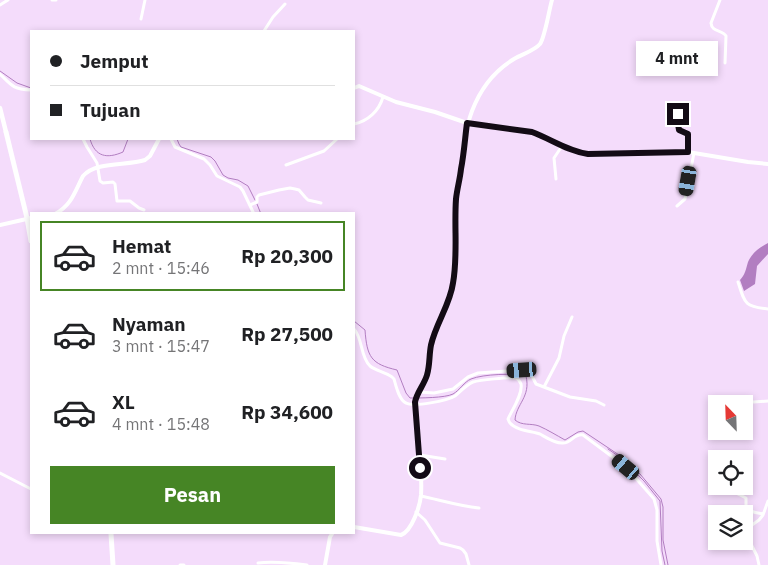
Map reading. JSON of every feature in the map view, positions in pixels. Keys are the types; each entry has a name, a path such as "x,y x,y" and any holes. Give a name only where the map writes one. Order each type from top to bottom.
{"main road":[{"path":"0,108 4,132 29,218"},
{"path":"111,534 114,565"}],"street":[{"path":"0,5 8,0"},
{"path":"141,18 145,0"},
{"path":"355,527 401,535 408,529 416,512 421,496 415,403 428,375 431,345 454,282 456,198 467,123 478,98 493,76 505,65 541,43 552,0"},
{"path":"720,0 711,26 726,36 725,62"},
{"path":"265,30 285,4"},
{"path":"0,74 17,88 30,90"},
{"path":"355,88 359,86 396,102 467,123 532,132 578,152 596,154 694,152 768,164"},
{"path":"355,124 367,120 380,106 384,97"},
{"path":"674,106 677,112 679,130 688,134 688,152"},
{"path":"84,140 99,167 101,182 113,182 115,184 116,201 130,201 144,210"},
{"path":"59,212 66,208 87,172 99,167 145,160 150,156 158,140"},
{"path":"172,140 175,147 204,158 217,176 240,187 253,203 254,212"},
{"path":"286,165 324,151 336,140"},
{"path":"556,179 554,158 562,146"},
{"path":"677,206 685,199 694,152"},
{"path":"253,203 259,195 290,188 297,189 308,200 321,203"},
{"path":"136,206 136,212"},
{"path":"0,225 29,218"},
{"path":"738,282 742,295 748,305 768,309"},
{"path":"544,387 559,358 564,336 572,317"},
{"path":"355,330 359,336 361,349 369,364 372,368 394,379 402,399 406,403 443,400 453,397 474,382 516,378 521,383 521,390 508,420 511,424 556,443 567,443 579,434 583,435 626,467 654,499 657,510 661,565"},
{"path":"418,394 453,389 468,377 478,373 522,370 530,372 536,384 570,397 604,405"},
{"path":"753,402 768,401"},
{"path":"419,455 445,459"},
{"path":"0,473 30,488"},
{"path":"740,495 746,498 746,508 763,514"},
{"path":"421,496 479,508"},
{"path":"759,565 757,556 748,538 748,531 763,514 768,501"},
{"path":"416,512 425,520 440,544 460,548 465,551 469,565"},
{"path":"325,565 332,534"},
{"path":"258,563 286,562 307,565"},
{"path":"180,565 184,564"}],"shaded area":[{"path":"768,243 768,254 757,266 755,284 744,291 740,280 748,262 756,251"}],"waterway":[{"path":"0,71 17,83 30,88"},
{"path":"90,140 98,153 107,156 123,152 128,140"},
{"path":"177,140 181,147 211,157 223,175 248,186 255,200"},
{"path":"257,204 260,212"},
{"path":"355,322 365,330 367,347 372,358 381,365 397,370 406,393 410,398 453,394 469,380 476,377 507,374 526,376 527,389 515,420 539,426 565,440 583,431 622,457 640,474 661,499 663,507 663,540 668,565"},
{"path":"608,449 621,458 644,481 660,501 662,551 665,565"}],"route":[{"path":"420,468 415,402 416,395 420,392 428,375 431,345 454,282 456,198 467,123 532,132 572,150 588,154 688,152 688,134 679,130 678,114"}]}
